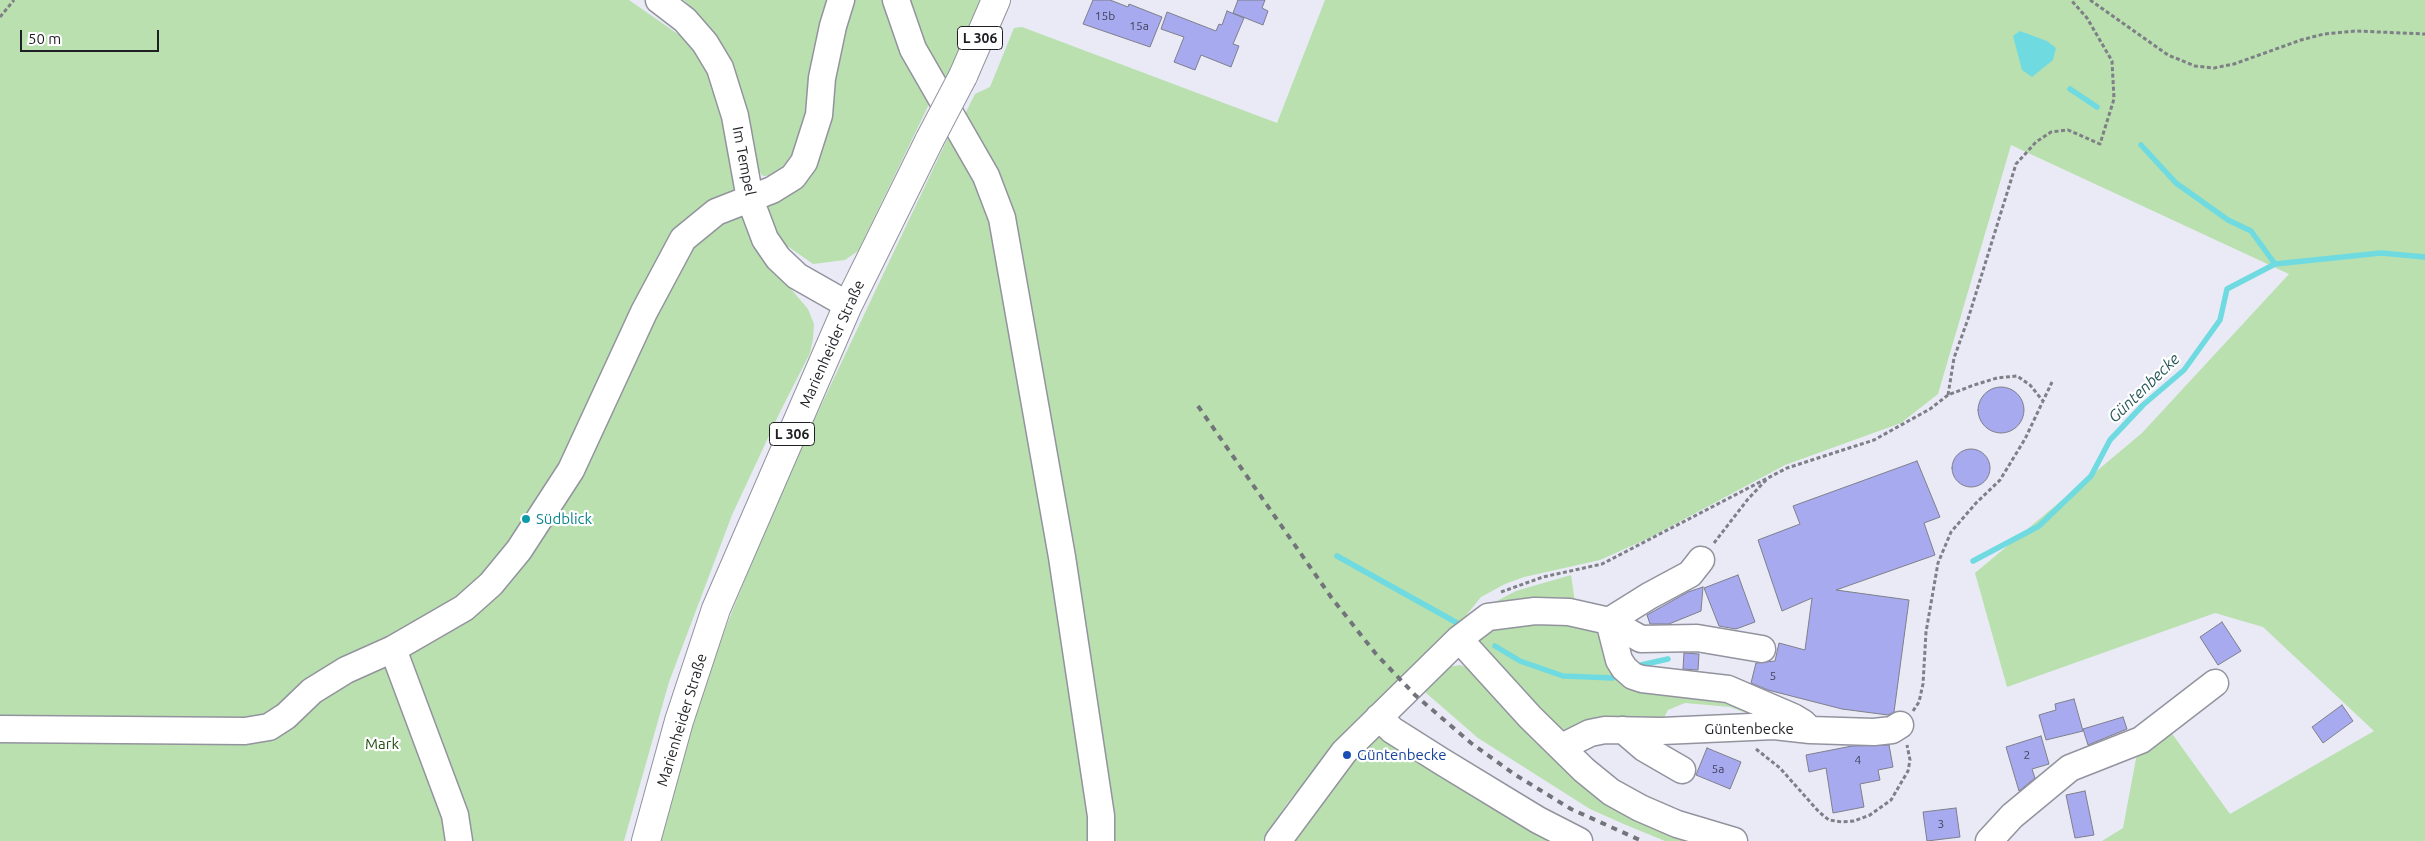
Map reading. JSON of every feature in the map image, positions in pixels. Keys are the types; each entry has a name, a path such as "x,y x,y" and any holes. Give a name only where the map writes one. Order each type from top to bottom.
{"main road":[{"name":"Marienheider Straße","path":"646,841 679,721 716,609 848,305 963,76 996,0"}],"street":[{"name":"Im Tempel","path":"659,0 685,20 705,43 720,68 735,116 750,199 765,239 778,258 797,276 848,305"},
{"path":"0,730 245,731 269,727 286,716 312,691 346,670 393,649 464,608 491,584 519,550 571,470 644,312 684,239 716,212 772,190 793,177 804,162 820,115 822,78 833,26 842,0"},
{"path":"896,0 913,49 986,176 1002,218 1062,557 1101,816 1101,841"},
{"path":"1609,621 1649,596 1690,574 1701,560"},
{"path":"1278,841 1344,752 1459,639 1488,617 1535,610 1569,612 1609,621 1640,639 1697,638 1762,649"},
{"name":"Güntenbecke","path":"1609,621 1619,660 1633,676 1674,684 1728,689 1793,717 1810,730"},
{"path":"1459,639 1530,717 1584,770 1611,792 1640,808 1677,824 1734,841"},
{"path":"393,649 455,815 459,841"},
{"path":"1989,841 2012,816 2070,768 2141,740 2215,683"},
{"path":"1379,717 1392,730 1441,761 1538,820 1579,841"},
{"path":"1810,730 1874,732 1892,730 1900,725"},
{"name":"Güntenbecke","path":"1562,747 1590,732 1605,730 1662,731 1774,726 1810,730"},
{"path":"1623,730 1644,748 1682,770"}],"path":[{"path":"0,17 14,0"},
{"path":"1948,395 1954,358 2016,164 2036,142 2051,132 2068,130 2100,144 2114,99 2112,61 2086,18 2071,0"},
{"path":"2090,0 2168,55 2195,66 2214,68 2234,64 2324,34 2356,31 2425,34"},
{"path":"1499,593 1543,578 1602,564 1787,468 1874,440 1930,409 1948,395 1989,380 2017,376 2030,385 2043,402"},
{"path":"1754,748 1780,768 1808,802 1829,820 1854,821 1870,815 1891,800 1903,782 1910,760 1905,737 1900,725 1907,721 1919,702 1923,684 1926,632 1938,563 1951,532 1976,503 2000,480 2026,439 2052,382"},
{"path":"1701,560 1748,499 1770,477"}],"green space":[{"name":"Mark","path":"0,0 629,0 708,55 731,153 736,188 681,235 509,566 687,240 743,212 758,243 808,309 814,324 813,339 810,353 732,515 669,682 624,841 0,841"},
{"path":"684,0 828,0 799,149 777,175 763,176 758,170 750,145 736,76 706,23"},
{"path":"849,0 890,0 933,96 858,251 845,260 813,264 786,245 774,231 763,205 802,177"},
{"path":"903,0 985,0 948,77 939,83"},
{"path":"1325,0 2425,0 2425,841 2102,841 2123,828 2139,743 2165,724 2230,814 2374,731 2263,627 2215,613 2007,687 1975,573 2142,433 2289,274 2011,145 1938,394 1901,423 1785,465 1649,538 1600,560 1524,577 1505,584 1481,597 1459,624 1334,748 1288,802 1262,841 1105,841 1008,220 963,118 975,94 990,87 1014,28 1022,27 1277,123"},
{"path":"953,127 996,219 1097,841 659,841 669,790 711,664 781,490"},
{"path":"1571,575 1576,609 1489,605 1516,591"},
{"path":"1496,620 1598,625 1615,661 1715,692 1765,720 1730,707 1685,703 1668,710 1660,725 1560,730 1477,645 1480,631"},
{"path":"1460,665 1471,669 1539,741 1710,841 1665,841 1626,825 1590,809 1478,738 1418,686 1443,668"},
{"path":"1382,737 1558,841 1287,841 1307,811 1372,739"}],"water":[{"path":"2020,31 2047,41 2056,48 2053,60 2032,77 2022,70 2013,36"}],"building":[{"path":"1093,0 1110,0 1128,7 1129,4 1162,17 1150,47 1083,24"},
{"path":"1238,0 1265,0 1262,8 1268,11 1263,25 1233,13"},
{"path":"1227,11 1244,18 1233,44 1239,46 1231,67 1201,55 1195,70 1174,62 1184,37 1161,29 1167,12 1216,31 1219,24 1222,25"},
{"path":"1996,387 2006,387 2020,397 2024,410 2020,423 2014,429 2006,433 1996,433 1982,423 1978,415 1978,405 1988,391"},
{"path":"1971,449 1984,455 1990,468 1984,481 1971,487 1958,481 1952,468 1958,455"},
{"path":"1917,461 1940,517 1924,523 1935,555 1836,590 1909,600 1894,712 1888,715 1842,709 1768,690 1751,683 1756,663 1775,661 1779,643 1805,650 1812,598 1782,611 1758,540 1800,524 1793,506"},
{"path":"1738,575 1755,622 1736,629 1719,626 1704,588"},
{"path":"1703,587 1701,611 1669,624 1650,624 1647,615 1688,592"},
{"path":"2222,622 2241,651 2218,665 2200,637"},
{"path":"1684,653 1699,654 1698,670 1683,669"},
{"path":"2074,699 2083,731 2046,740 2039,715 2056,710 2055,704"},
{"path":"2342,705 2353,721 2323,743 2312,727"},
{"path":"2123,717 2127,729 2088,745 2083,729"},
{"path":"2041,736 2049,764 2032,769 2035,778 2019,791 2006,747"},
{"path":"1889,745 1893,767 1878,770 1880,780 1860,784 1864,807 1833,813 1826,768 1809,772 1806,755 1852,746"},
{"path":"1707,748 1741,762 1730,789 1696,775"},
{"path":"2085,791 2094,835 2075,838 2066,795"},
{"path":"1956,808 1960,837 1927,841 1923,812"}],"waterway":[{"path":"2070,89 2097,107"},
{"path":"2141,145 2176,183 2228,220 2251,231 2275,264"},
{"name":"Güntenbecke","path":"1973,561 2039,526 2091,476 2110,440 2143,405 2184,370 2220,320 2227,289 2275,264 2381,253 2425,257"},
{"path":"1337,556 1459,624"},
{"name":"Güntenbecke","path":"1495,646 1520,661 1563,676 1613,678"},
{"name":"Güntenbecke","path":"1641,665 1668,659"}],"railway":[{"path":"1198,406 1331,597 1376,654 1415,695 1471,743 1514,774 1571,809 1642,841"}],"place":[{"name":"Südblick","path":"526,519"},
{"name":"Güntenbecke","path":"1347,755"}]}
